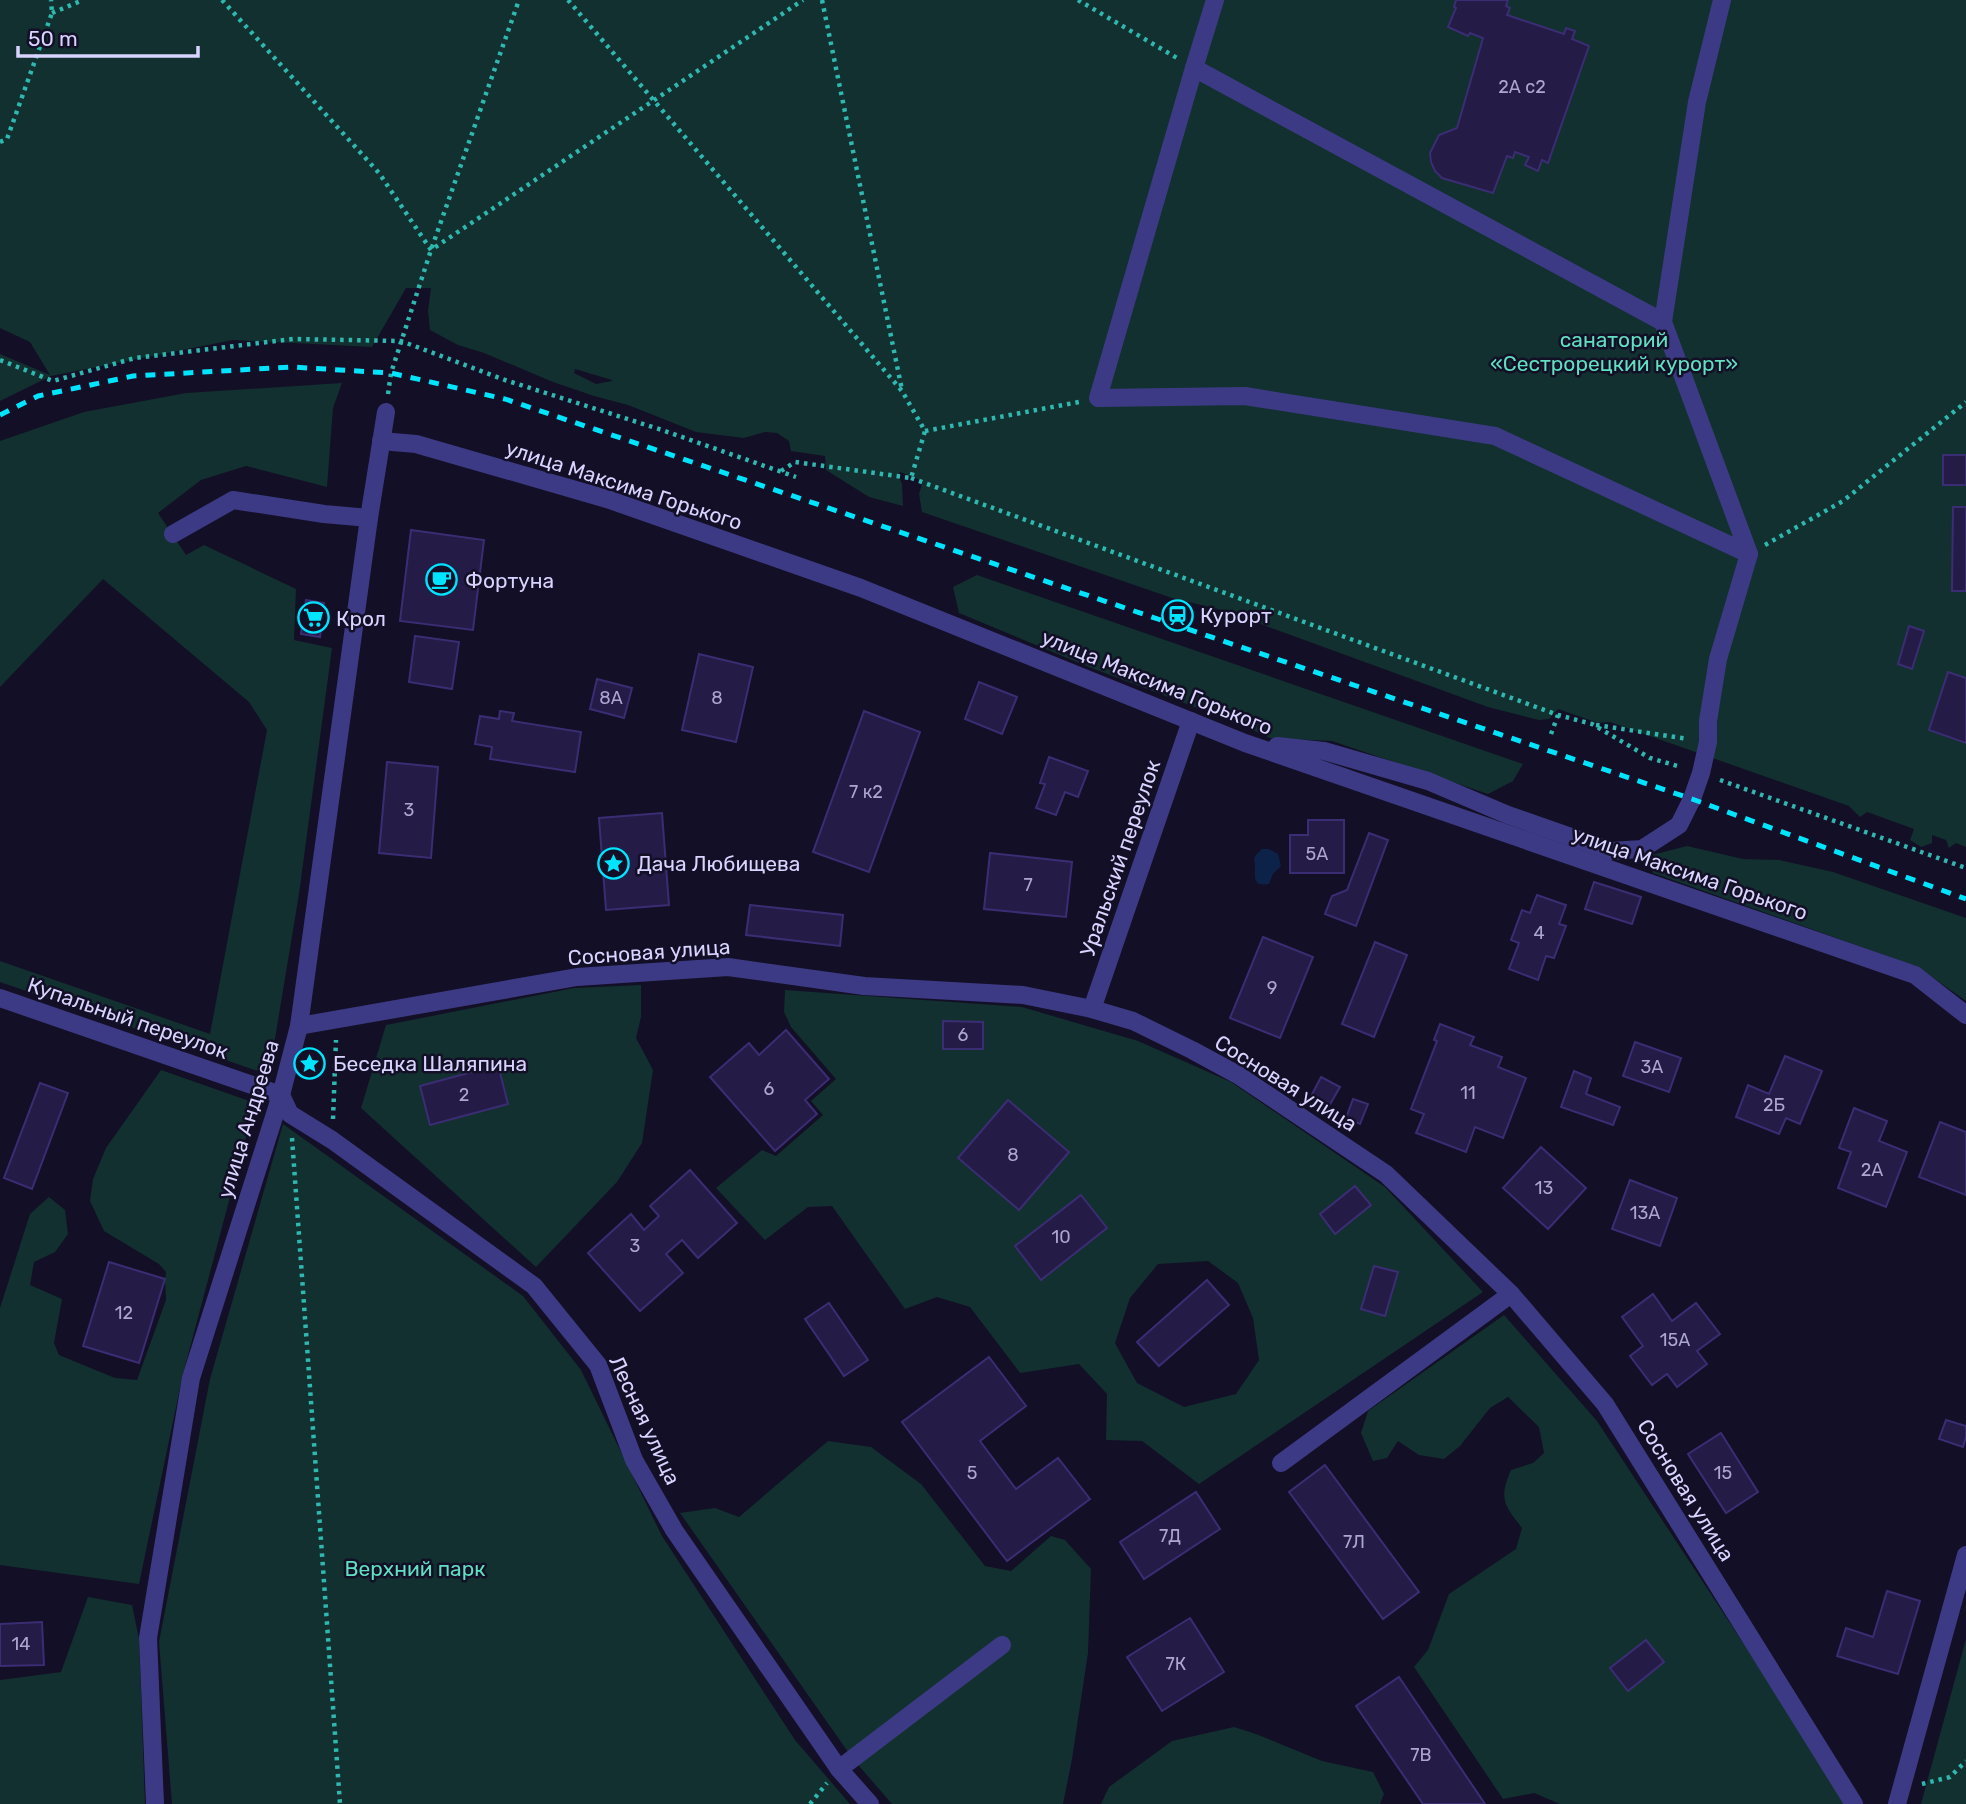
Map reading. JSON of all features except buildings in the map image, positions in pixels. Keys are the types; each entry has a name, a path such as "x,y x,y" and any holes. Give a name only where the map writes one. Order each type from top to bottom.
{"street":[{"path":"1215,0 1098,398 1244,396 1495,436 1749,554"},
{"path":"1245,743 1324,751 1428,781 1508,814 1611,851 1642,849 1679,825 1701,773 1708,742 1708,721 1718,659 1749,554 1663,322 1697,102 1722,0"},
{"path":"1194,68 1663,322"},
{"name":"улица Андреева","path":"155,1804 148,1639 191,1378 281,1095 299,1026 386,412"},
{"name":"улица Максима Горького","path":"381,441 416,444 607,499 862,588 1245,743 1915,975 1966,1015"},
{"path":"173,534 233,500 369,518"},
{"name":"Уральский переулок","path":"1092,1009 1191,721"},
{"name":"Сосновая улица","path":"299,1026 577,977 728,967 864,986 1023,995 1092,1009 1133,1021 1238,1075 1374,1166 1511,1294 1605,1404 1854,1804"},
{"name":"Купальный переулок","path":"0,998 281,1095"},
{"path":"281,1095 290,1114"},
{"name":"Лесная улица","path":"290,1114 332,1140 534,1286 598,1365 634,1460 674,1530 839,1769 870,1804"},
{"path":"1281,1463 1511,1294"},
{"path":"1899,1797 1966,1555"},
{"path":"839,1769 1002,1645"}],"path":[{"path":"0,142 7,139 52,13 51,0"},
{"path":"52,13 83,0"},
{"path":"222,0 379,173 431,250"},
{"path":"391,373 519,0"},
{"path":"568,0 902,391 925,431 911,478"},
{"path":"431,250 803,0"},
{"path":"822,0 902,391"},
{"path":"1078,0 1194,68"},
{"path":"0,360 54,381 135,358 293,339 401,341 505,380 662,430 796,478"},
{"path":"925,431 1098,398"},
{"path":"1749,554 1843,500 1966,402"},
{"path":"781,472 795,462 911,478 1558,715 1592,724 1708,742"},
{"path":"1551,734 1558,715"},
{"path":"1592,724 1650,758 1701,773 1966,868"},
{"path":"332,1140 336,1020"},
{"path":"290,1114 340,1804"},
{"path":"1899,1797 1950,1777 1966,1761"}],"green space":[{"name":"санаторий «Сестрорецкий курорт»","path":"0,0 1966,0 1966,847 1956,843 1949,848 1946,840 1932,835 1932,843 1921,847 1910,840 1914,829 1867,812 1860,817 1849,806 1610,722 1598,723 1558,709 1549,719 1539,720 1488,707 1222,610 1172,598 922,512 919,494 923,481 900,472 898,476 902,484 903,506 869,497 826,470 825,456 791,451 789,441 777,433 765,432 744,438 696,432 628,405 553,382 458,345 430,330 428,311 431,288 406,288 372,347 233,340 51,376 0,401 0,354 50,375 30,342 0,328","holes":["575,369 612,380 596,384 574,373"]},
{"path":"342,383 333,408 327,487 246,466 201,480 158,513 186,555 204,545 296,589 294,640 332,648 299,894 269,1075 0,982 0,961 210,1034 267,730 249,702 103,579 0,687 0,441 84,412 186,393"},
{"path":"977,575 1523,764 1513,781 1488,794 1332,741 1270,738 959,613 953,587"},
{"path":"1687,846 1743,859 1779,860 1833,872 1966,918 1966,1001 1918,967 1653,873 1648,856"},
{"path":"641,985 641,1017 636,1038 653,1070 642,1143 617,1182 536,1267 361,1108 386,1025 574,988"},
{"path":"785,990 1022,1007 1138,1041 1231,1082 1385,1187 1483,1292 1199,1484 1142,1441 1106,1440 1107,1394 1079,1364 1020,1373 970,1307 937,1297 905,1309 832,1206 808,1207 765,1240 716,1188 762,1150 776,1156 823,1115 811,1101 836,1079 791,1027 784,1012","holes":["1208,1261 1238,1283 1253,1318 1259,1360 1236,1394 1184,1407 1137,1383 1115,1343 1130,1298 1158,1264"]},
{"path":"161,1070 255,1103 183,1374 139,1584 0,1565 0,1308 30,1214 49,1197 65,1210 68,1234 55,1252 34,1262 30,1285 62,1299 54,1343 59,1355 115,1378 137,1380 166,1300 166,1272 159,1264 104,1231 90,1201 93,1179 106,1148"},
{"name":"Верхний парк","path":"283,1124 523,1296 581,1370 662,1536 795,1740 850,1804 172,1804 159,1642 210,1379"},
{"path":"1504,1315 1597,1421 1776,1693 1845,1804 1560,1804 1534,1793 1503,1799 1414,1667 1428,1650 1449,1594 1516,1549 1522,1528 1507,1506 1505,1488 1511,1470 1533,1463 1544,1453 1539,1427 1508,1397 1490,1408 1460,1446 1444,1459 1419,1455 1398,1441 1387,1458 1373,1461 1361,1433 1368,1411"},
{"path":"828,1441 871,1447 921,1484 985,1566 1011,1571 1051,1536 1065,1540 1091,1569 1088,1653 1063,1804 892,1804 853,1759 680,1513 715,1508 739,1517"},
{"path":"88,1597 132,1605 139,1639 145,1804 0,1804 0,1680 61,1672"},
{"path":"1966,1639 1966,1804 1921,1804"},
{"path":"1234,1727 1322,1761 1373,1772 1384,1794 1380,1804 1101,1804 1109,1787 1172,1741"}],"water":[{"path":"1262,849 1278,854 1281,866 1273,874 1269,884 1264,885 1257,882 1255,877 1254,859"}],"railway":[{"path":"0,415 38,396 133,376 291,367 391,373 505,399 1692,799 1966,899"}],"place":[{"name":"Фортуна","path":"442,580"},
{"name":"Курорт","path":"1177,615"},
{"name":"Крол","path":"313,618"},
{"name":"Дача Любищева","path":"614,863"},
{"name":"Беседка Шаляпина","path":"310,1063"}]}
